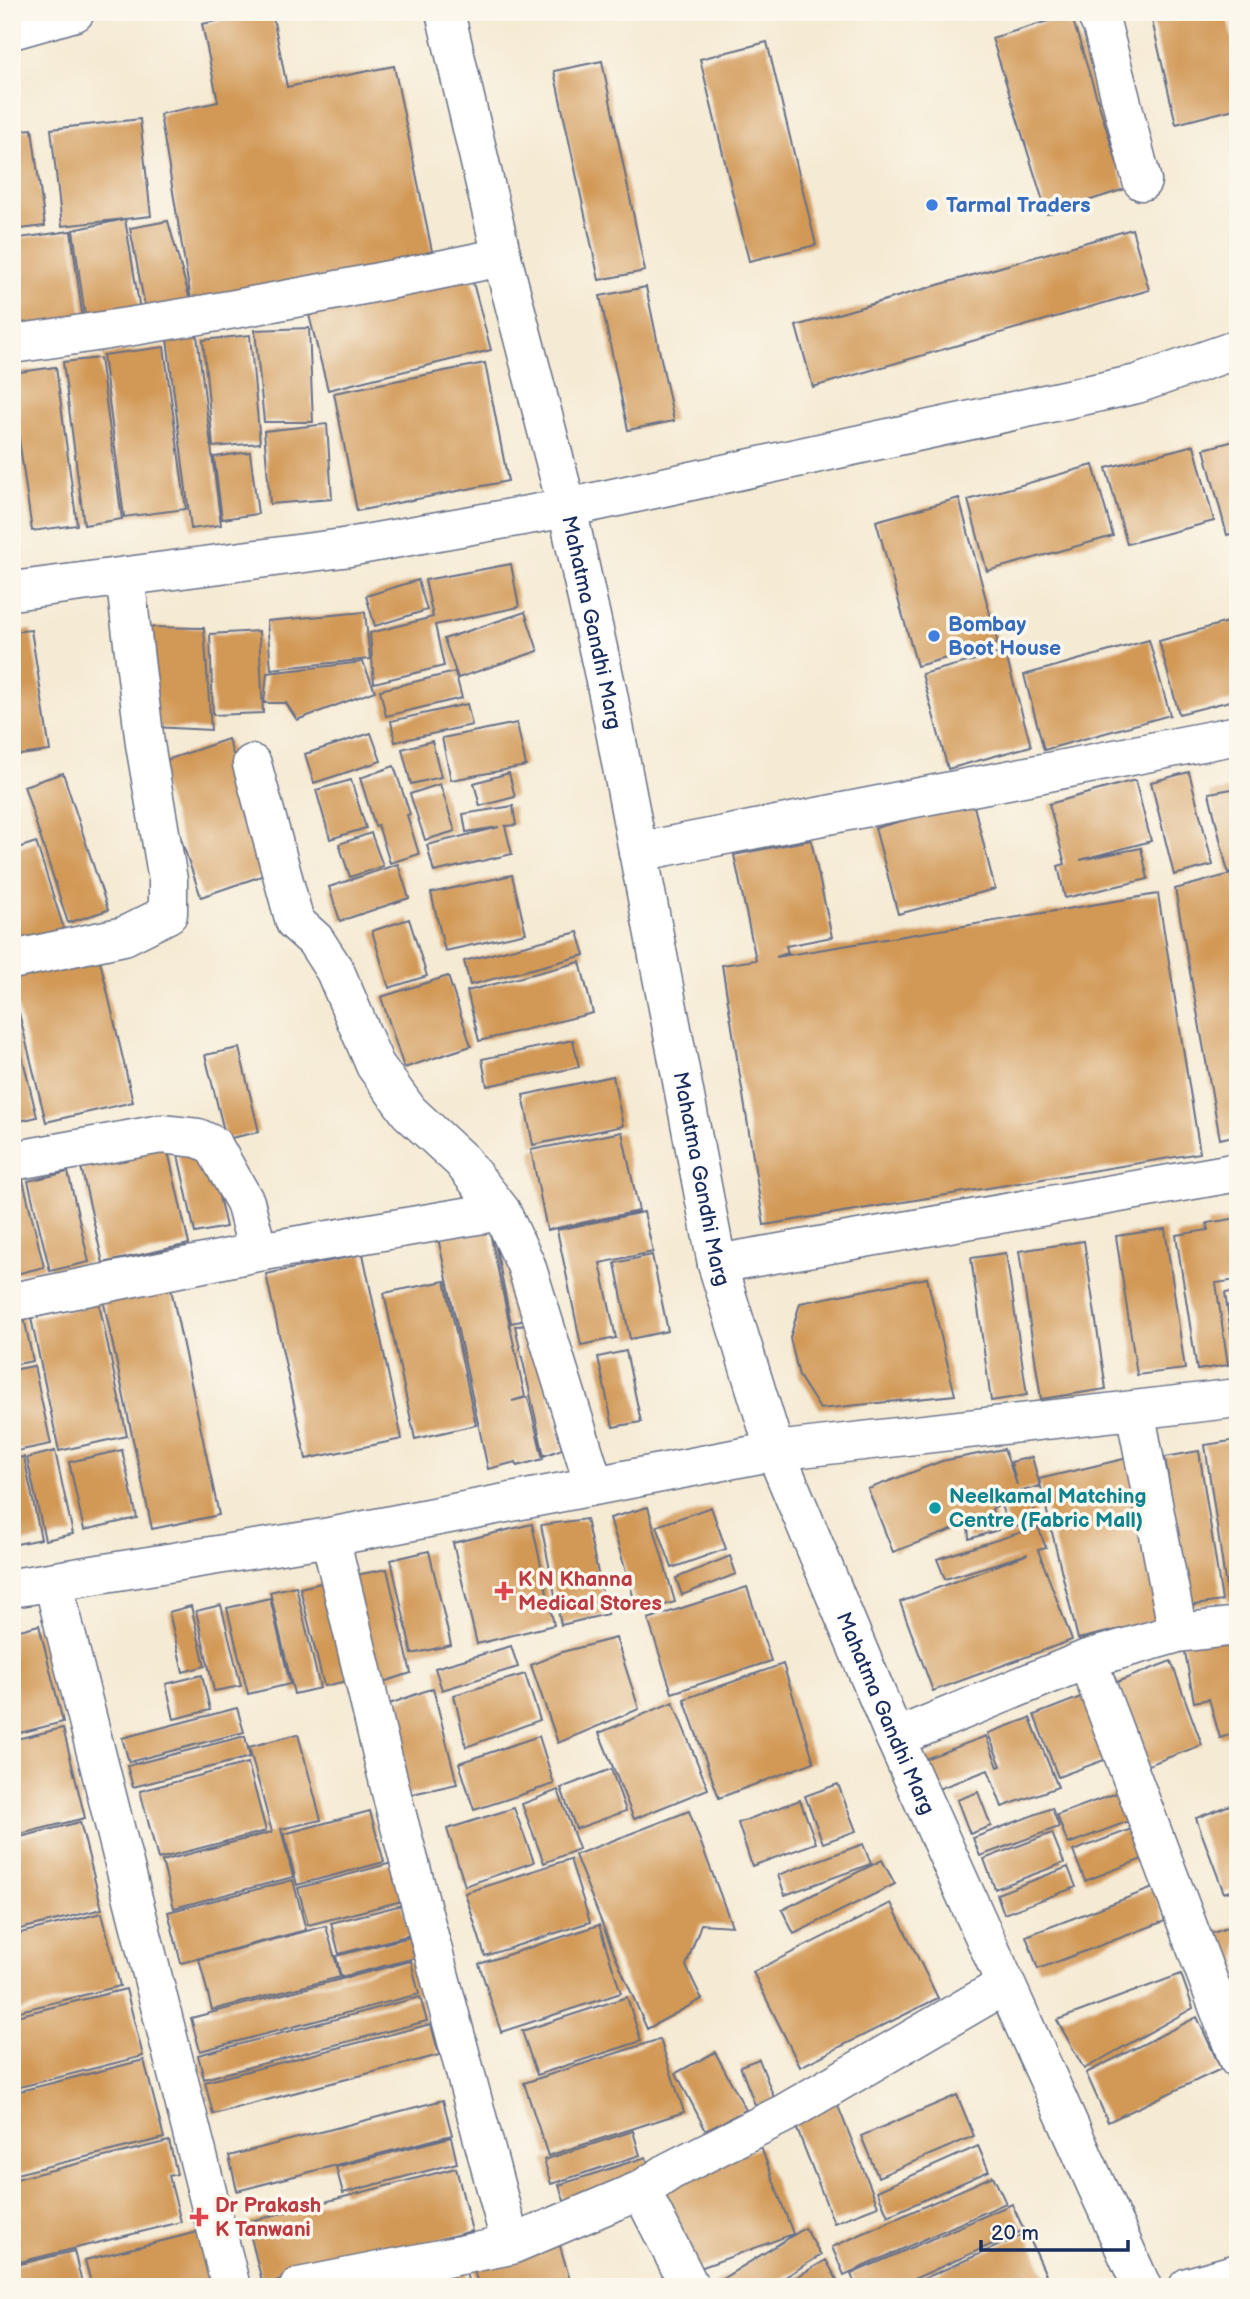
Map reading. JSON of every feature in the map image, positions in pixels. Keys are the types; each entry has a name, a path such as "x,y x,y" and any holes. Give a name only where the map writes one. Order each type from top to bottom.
{"street":[{"path":"12,30 75,12"},
{"name":"Mahatma Gandhi Marg","path":"445,12 502,257 567,508 608,694 717,1264 775,1451 895,1738 1142,2287"},
{"path":"1095,12 1102,26 1142,181"},
{"path":"12,344 335,292 502,257"},
{"path":"12,590 343,548 567,508 1137,384 1238,349"},
{"path":"12,960 124,936 168,914 168,880 145,744 125,576"},
{"path":"638,852 1238,735"},
{"path":"252,764 295,922 315,940 335,971 375,1065 409,1112 462,1161 501,1211 527,1265 594,1485"},
{"path":"12,1161 162,1134 198,1138 213,1145 245,1202 258,1252"},
{"path":"717,1264 1238,1172"},
{"path":"12,1302 258,1252 501,1211"},
{"path":"12,1588 330,1537 775,1451 1238,1398"},
{"path":"1135,1410 1178,1633"},
{"path":"330,1537 393,1800 511,2245"},
{"path":"53,1582 231,2287"},
{"path":"895,1738 1087,1659 1178,1633 1238,1626"},
{"path":"1087,1659 1238,2059"},
{"path":"299,2287 511,2245 641,2190 670,2171 785,2113 1005,1985"},
{"path":"641,2190 690,2287"},
{"path":"1188,2287 1238,2273"}],"building":[{"path":"272,12 287,87 394,66 434,261 191,300 160,114 218,102 202,24"},
{"path":"1150,12 1226,12 1238,62 1238,108 1176,124"},
{"path":"1071,14 1125,189 1047,214 992,38"},
{"path":"767,42 816,245 749,261 700,59"},
{"path":"602,61 645,271 599,280 554,71"},
{"path":"140,119 151,216 62,226 51,129"},
{"path":"32,129 45,226 12,230 12,131"},
{"path":"125,219 141,316 86,323 73,230"},
{"path":"168,221 190,300 146,312 130,228"},
{"path":"1132,229 1149,290 813,387 796,326"},
{"path":"71,231 83,321 12,330 12,239"},
{"path":"471,275 491,350 328,390 309,315"},
{"path":"646,287 674,421 628,430 600,296"},
{"path":"196,327 221,525 191,529 166,331"},
{"path":"309,328 313,422 264,422 255,330"},
{"path":"250,335 260,443 213,447 203,340"},
{"path":"164,347 186,509 124,517 103,355"},
{"path":"100,358 122,519 84,525 63,362"},
{"path":"485,363 508,481 357,511 334,393"},
{"path":"56,367 77,525 32,531 12,373"},
{"path":"327,424 332,499 270,504 264,431"},
{"path":"1238,440 1238,532 1227,535 1204,449"},
{"path":"1194,445 1214,521 1127,544 1106,468"},
{"path":"250,452 258,514 222,519 214,457"},
{"path":"1093,465 1113,536 987,571 968,500"},
{"path":"959,498 998,644 917,666 876,521"},
{"path":"12,501 19,541 12,542"},
{"path":"511,564 519,607 435,625 444,666 374,683 370,633 433,617 425,580"},
{"path":"418,580 427,610 375,626 366,596"},
{"path":"365,612 370,659 271,669 267,621"},
{"path":"525,612 538,651 458,678 444,639"},
{"path":"1238,619 1238,699 1179,714 1159,641"},
{"path":"146,627 204,628 211,730 153,727"},
{"path":"31,630 50,751 12,756 12,632"},
{"path":"259,631 263,713 213,715 210,634"},
{"path":"1149,640 1170,715 1044,750 1024,675"},
{"path":"1005,652 1031,746 948,769 922,674"},
{"path":"363,662 375,691 297,720 286,703 264,703 267,673"},
{"path":"455,672 462,698 386,716 380,690"},
{"path":"467,704 472,725 395,742 391,721"},
{"path":"517,723 526,766 451,780 442,738"},
{"path":"371,733 381,761 314,783 305,754"},
{"path":"228,739 273,872 201,897 155,764"},
{"path":"432,741 441,777 411,784 402,749"},
{"path":"394,766 410,814 407,815 419,854 390,863 360,778"},
{"path":"1189,772 1213,865 1174,875 1151,782"},
{"path":"63,773 108,910 68,923 24,786"},
{"path":"509,773 515,797 480,806 474,783"},
{"path":"351,780 366,828 330,839 316,790"},
{"path":"1135,780 1151,841 1080,860 1141,848 1148,879 1065,898 1058,866 1065,864 1049,804"},
{"path":"440,784 455,831 425,840 410,794"},
{"path":"1238,788 1238,870 1228,873 1209,793"},
{"path":"973,802 995,889 898,914 875,828"},
{"path":"513,806 516,825 505,826 512,854 434,872 427,845 499,827 466,832 463,814"},
{"path":"371,833 383,866 350,877 339,844"},
{"path":"811,840 832,937 786,946 788,953 776,957 1158,894 1200,1153 764,1225 722,965 756,960 734,855"},
{"path":"36,842 64,929 22,943 12,914 12,850"},
{"path":"398,864 409,898 340,921 329,887"},
{"path":"1238,872 1238,1135 1220,1139 1175,889"},
{"path":"512,875 526,933 445,951 431,893"},
{"path":"409,919 427,976 389,988 372,931"},
{"path":"578,932 585,955 470,985 464,961"},
{"path":"99,956 133,1102 46,1122 12,976"},
{"path":"580,962 593,1013 479,1041 467,991"},
{"path":"448,976 471,1046 404,1068 381,997"},
{"path":"12,1015 37,1117 12,1123"},
{"path":"573,1040 579,1067 487,1086 482,1059"},
{"path":"239,1048 259,1132 226,1139 205,1055"},
{"path":"613,1076 623,1126 533,1145 523,1095"},
{"path":"622,1132 639,1211 547,1230 531,1150"},
{"path":"165,1138 189,1244 103,1263 79,1158"},
{"path":"208,1148 226,1227 195,1233 178,1155"},
{"path":"21,1172 44,1267 12,1275 12,1174"},
{"path":"68,1172 89,1262 50,1271 28,1181"},
{"path":"644,1212 653,1252 600,1263 616,1338 581,1345 557,1230"},
{"path":"1238,1218 1238,1280 1216,1283 1228,1365 1197,1370 1176,1235 1208,1230 1207,1223"},
{"path":"489,1228 525,1397 512,1401 528,1397 543,1459 517,1466 516,1462 488,1469 438,1238"},
{"path":"1165,1229 1185,1369 1137,1375 1116,1236"},
{"path":"513,1239 531,1319 511,1323 495,1243"},
{"path":"1084,1241 1106,1389 1041,1399 1019,1251"},
{"path":"1006,1253 1027,1395 991,1401 971,1258"},
{"path":"363,1254 402,1439 306,1459 266,1274"},
{"path":"652,1255 668,1331 630,1339 615,1263"},
{"path":"927,1278 955,1395 820,1409 799,1376 790,1338 800,1303"},
{"path":"445,1281 476,1425 415,1439 384,1293"},
{"path":"170,1284 219,1515 152,1529 103,1299"},
{"path":"1238,1291 1238,1366 1236,1366 1225,1293"},
{"path":"21,1303 33,1361 12,1365 12,1304"},
{"path":"99,1303 127,1436 59,1451 31,1318"},
{"path":"532,1325 562,1449 544,1456 515,1326"},
{"path":"626,1351 641,1422 613,1427 598,1357"},
{"path":"34,1366 51,1444 12,1452 12,1370"},
{"path":"1238,1440 1238,1600 1228,1601 1205,1445"},
{"name":"Neelkamal Matching Centre (Fabric Mall)","path":"1004,1449 1017,1485 1011,1462 1032,1457 1040,1486 1019,1492 992,1509 998,1530 969,1539 968,1524 893,1552 868,1489 942,1461"},
{"path":"122,1450 137,1518 84,1530 69,1462"},
{"path":"55,1451 73,1534 45,1540 27,1458"},
{"path":"1199,1451 1222,1601 1188,1606 1165,1457"},
{"path":"24,1457 41,1539 12,1545 12,1459"},
{"path":"1128,1458 1167,1618 1078,1639 1039,1479"},
{"path":"1029,1496 1038,1520 1010,1529 1001,1506"},
{"path":"648,1507 675,1602 638,1612 610,1518"},
{"path":"711,1507 726,1549 672,1568 657,1526"},
{"path":"586,1519 607,1614 561,1625 541,1525"},
{"path":"532,1524 554,1625 477,1644 453,1543"},
{"path":"1038,1527 1046,1548 1038,1550 1072,1640 933,1691 900,1602 1028,1554 945,1579 937,1559"},
{"path":"429,1551 451,1645 412,1654 391,1560"},
{"path":"730,1556 736,1574 682,1595 676,1578"},
{"path":"387,1569 411,1673 380,1683 351,1576"},
{"path":"330,1581 352,1680 324,1686 300,1588"},
{"path":"296,1586 320,1688 294,1694 270,1592"},
{"path":"747,1587 771,1661 672,1693 648,1619"},
{"path":"270,1598 290,1684 248,1694 227,1608"},
{"path":"221,1605 241,1686 214,1691 196,1611"},
{"path":"191,1606 205,1666 183,1672 169,1612"},
{"path":"39,1625 63,1722 12,1735 12,1632"},
{"path":"1238,1635 1238,1732 1220,1738 1209,1699 1194,1702 1183,1641"},
{"path":"616,1638 639,1709 558,1743 531,1665 562,1652"},
{"path":"511,1646 518,1667 442,1690 435,1668"},
{"path":"1171,1661 1202,1745 1135,1770 1104,1687"},
{"path":"783,1664 814,1762 719,1798 684,1699"},
{"path":"525,1674 540,1720 466,1747 454,1695"},
{"path":"202,1675 210,1710 174,1719 166,1684"},
{"path":"433,1688 457,1784 403,1796 384,1706"},
{"path":"1091,1693 1115,1756 1058,1777 1034,1715"},
{"path":"673,1702 708,1789 634,1819 599,1733"},
{"path":"237,1708 244,1732 129,1762 122,1738"},
{"path":"1030,1718 1058,1787 1002,1807 988,1770 933,1791 922,1760 986,1736 998,1767 1001,1766 988,1733"},
{"path":"63,1728 85,1818 12,1836 12,1740"},
{"path":"298,1734 321,1820 281,1829 293,1877 174,1908 162,1861 272,1832 249,1747"},
{"path":"245,1736 250,1757 133,1787 127,1766"},
{"path":"539,1736 554,1784 474,1810 459,1763"},
{"path":"248,1763 266,1831 158,1859 140,1791"},
{"path":"611,1769 626,1811 576,1829 561,1788"},
{"path":"838,1784 856,1831 823,1843 805,1796"},
{"path":"558,1790 579,1849 544,1863 522,1804"},
{"path":"1122,1791 1132,1820 1068,1844 1057,1815"},
{"path":"978,1792 991,1826 970,1834 957,1800"},
{"path":"800,1800 816,1843 752,1866 738,1823"},
{"path":"1238,1802 1238,1888 1224,1893 1196,1818"},
{"path":"514,1808 534,1862 465,1886 447,1829"},
{"path":"1052,1808 1059,1827 980,1856 973,1838"},
{"path":"370,1811 384,1862 297,1885 284,1834"},
{"path":"689,1811 732,1926 701,1924 686,1966 702,1999 647,2029 575,1855"},
{"path":"80,1822 102,1909 12,1931 12,1839"},
{"path":"1134,1828 1145,1858 1085,1881 1073,1851"},
{"path":"1052,1833 1064,1863 995,1889 984,1859"},
{"path":"863,1844 871,1864 785,1895 778,1875"},
{"path":"570,1859 590,1922 485,1956 465,1893"},
{"path":"882,1860 895,1884 794,1934 782,1910"},
{"path":"392,1863 402,1901 308,1925 298,1888"},
{"path":"1068,1867 1076,1887 1004,1914 997,1894"},
{"path":"293,1880 306,1930 181,1963 168,1912"},
{"path":"1153,1888 1165,1921 1038,1969 1026,1936"},
{"path":"891,1903 938,1998 800,2067 753,1972"},
{"path":"402,1905 410,1935 339,1954 331,1923"},
{"path":"102,1913 120,1986 12,2013 12,1935"},
{"path":"1238,1924 1238,2020 1207,1935"},
{"path":"599,1925 621,1993 501,2032 479,1964"},
{"path":"326,1926 340,1977 212,2010 199,1959"},
{"path":"410,1937 415,1958 341,1977 336,1956"},
{"path":"411,1961 419,1994 200,2051 191,2018"},
{"path":"1181,1974 1193,2008 1084,2069 1057,2020"},
{"path":"126,1989 143,2056 12,2089 12,2017"},
{"path":"420,1997 427,2021 204,2079 198,2055"},
{"path":"627,1997 641,2041 537,2075 522,2031"},
{"path":"1197,2017 1221,2069 1108,2122 1086,2073"},
{"path":"431,2024 439,2055 213,2114 205,2082"},
{"path":"660,2039 684,2112 548,2156 524,2083"},
{"path":"715,2052 746,2110 706,2131 676,2073"},
{"path":"759,2059 778,2108 759,2115 740,2066"},
{"path":"144,2060 164,2138 12,2175 12,2093"},
{"path":"957,2095 974,2136 878,2177 861,2136"},
{"path":"834,2096 878,2206 834,2223 791,2114"},
{"path":"443,2100 452,2135 237,2191 229,2156"},
{"path":"633,2131 640,2155 551,2184 544,2160"},
{"path":"451,2137 457,2163 343,2193 336,2167"},
{"path":"169,2141 177,2174 169,2176 181,2222 12,2264 12,2180"},
{"path":"978,2146 989,2171 888,2216 877,2191"},
{"path":"761,2147 793,2234 692,2271 659,2184"},
{"path":"646,2157 653,2179 566,2207 559,2185"},
{"path":"456,2168 472,2231 263,2285 247,2222"},
{"path":"993,2176 1006,2203 844,2275 832,2247"},
{"path":"1012,2204 1024,2230 896,2287 856,2287 851,2274"},
{"path":"805,2228 821,2255 769,2287 709,2287"},
{"path":"198,2232 212,2287 92,2287 85,2260"},
{"path":"1027,2233 1047,2277 1026,2287 905,2287"},
{"path":"558,2239 572,2287 479,2287 472,2264"},
{"path":"74,2251 83,2287 12,2287 12,2266"},
{"path":"462,2259 470,2287 418,2287 414,2274"},
{"path":"826,2260 841,2287 779,2287"}],"place":[{"name":"Tarmal Traders","path":"932,205"},
{"name":"Bombay Boot House","path":"934,636"},
{"name":"Neelkamal Matching Centre (Fabric Mall)","path":"935,1508"},
{"name":"K N Khanna Medical Stores","path":"504,1591"},
{"name":"Dr Prakash K Tanwani","path":"199,2217"}]}
